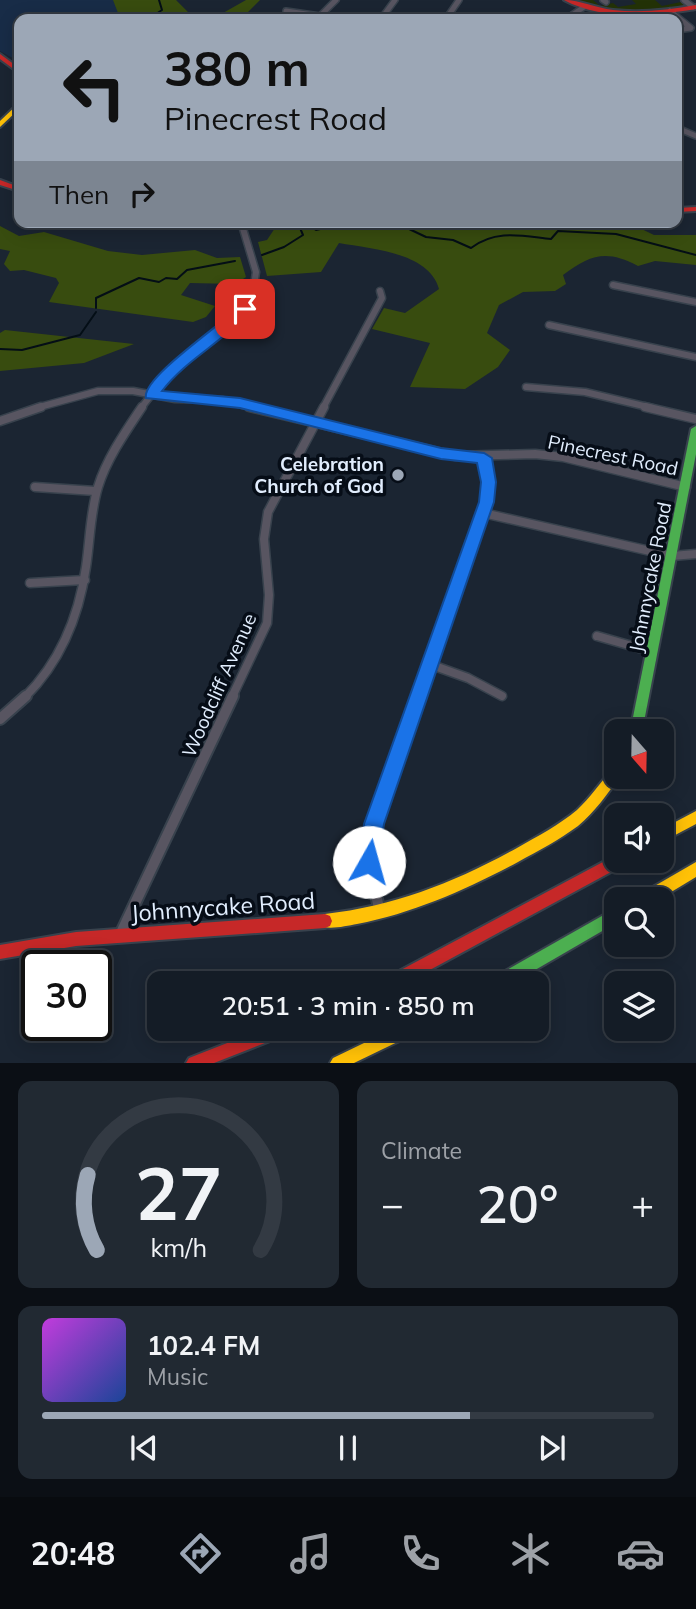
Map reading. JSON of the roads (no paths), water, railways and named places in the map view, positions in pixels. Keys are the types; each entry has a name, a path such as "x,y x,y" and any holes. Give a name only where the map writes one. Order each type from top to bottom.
{"main road":[{"path":"566,0 584,7 626,14"},
{"path":"657,14 691,5"},
{"path":"0,56 14,67"},
{"path":"0,125 14,110"},
{"name":"Johnnycake Road","path":"639,719 696,429"},
{"name":"Johnnycake Road","path":"0,952 41,943 321,922 380,913 440,894 524,853 588,808 604,788"},
{"path":"674,829 696,817"},
{"path":"414,971 604,868"},
{"path":"665,887 696,869"},
{"path":"519,971 604,922"},
{"path":"194,1063 252,1041"},
{"path":"338,1063 384,1041"}],"street":[{"path":"323,14 335,0"},
{"path":"574,14 584,7"},
{"path":"286,11 300,14"},
{"path":"670,11 674,14"},
{"path":"682,20 691,27 682,29"},
{"path":"682,130 696,136"},
{"path":"0,719 39,682 61,650 75,616 85,580 90,510 95,491 111,458 151,395 173,367 228,326 252,297 255,268 243,228"},
{"path":"613,285 696,302"},
{"name":"Woodcliff Avenue","path":"120,935 261,639 270,602 265,523 382,298 380,291"},
{"path":"548,324 696,357"},
{"path":"526,387 585,392 696,419"},
{"name":"Pinecrest Road","path":"0,421 68,397 98,391 175,399 222,400 441,454 484,458 535,454 563,457 686,486"},
{"path":"380,913 369,862 371,836 483,513 489,482 484,458"},
{"path":"35,487 95,491"},
{"path":"483,513 672,556 696,554"},
{"path":"30,583 85,580"},
{"path":"597,636 653,652"},
{"path":"429,664 468,678 502,696"}],"waterway":[{"path":"156,14 162,10 159,0"},
{"path":"262,255 284,247 303,235 300,228 308,228"},
{"path":"313,228 325,228"},
{"path":"407,228 426,237 453,240 471,248 480,242 500,236 551,239 558,231 616,234 696,255"},
{"path":"96,308 96,298 139,278 159,282 166,278 177,279 187,270 235,261"},
{"path":"0,349 22,350 80,335 96,312"}],"place":[{"name":"Celebration Church of God","path":"398,475"}]}
